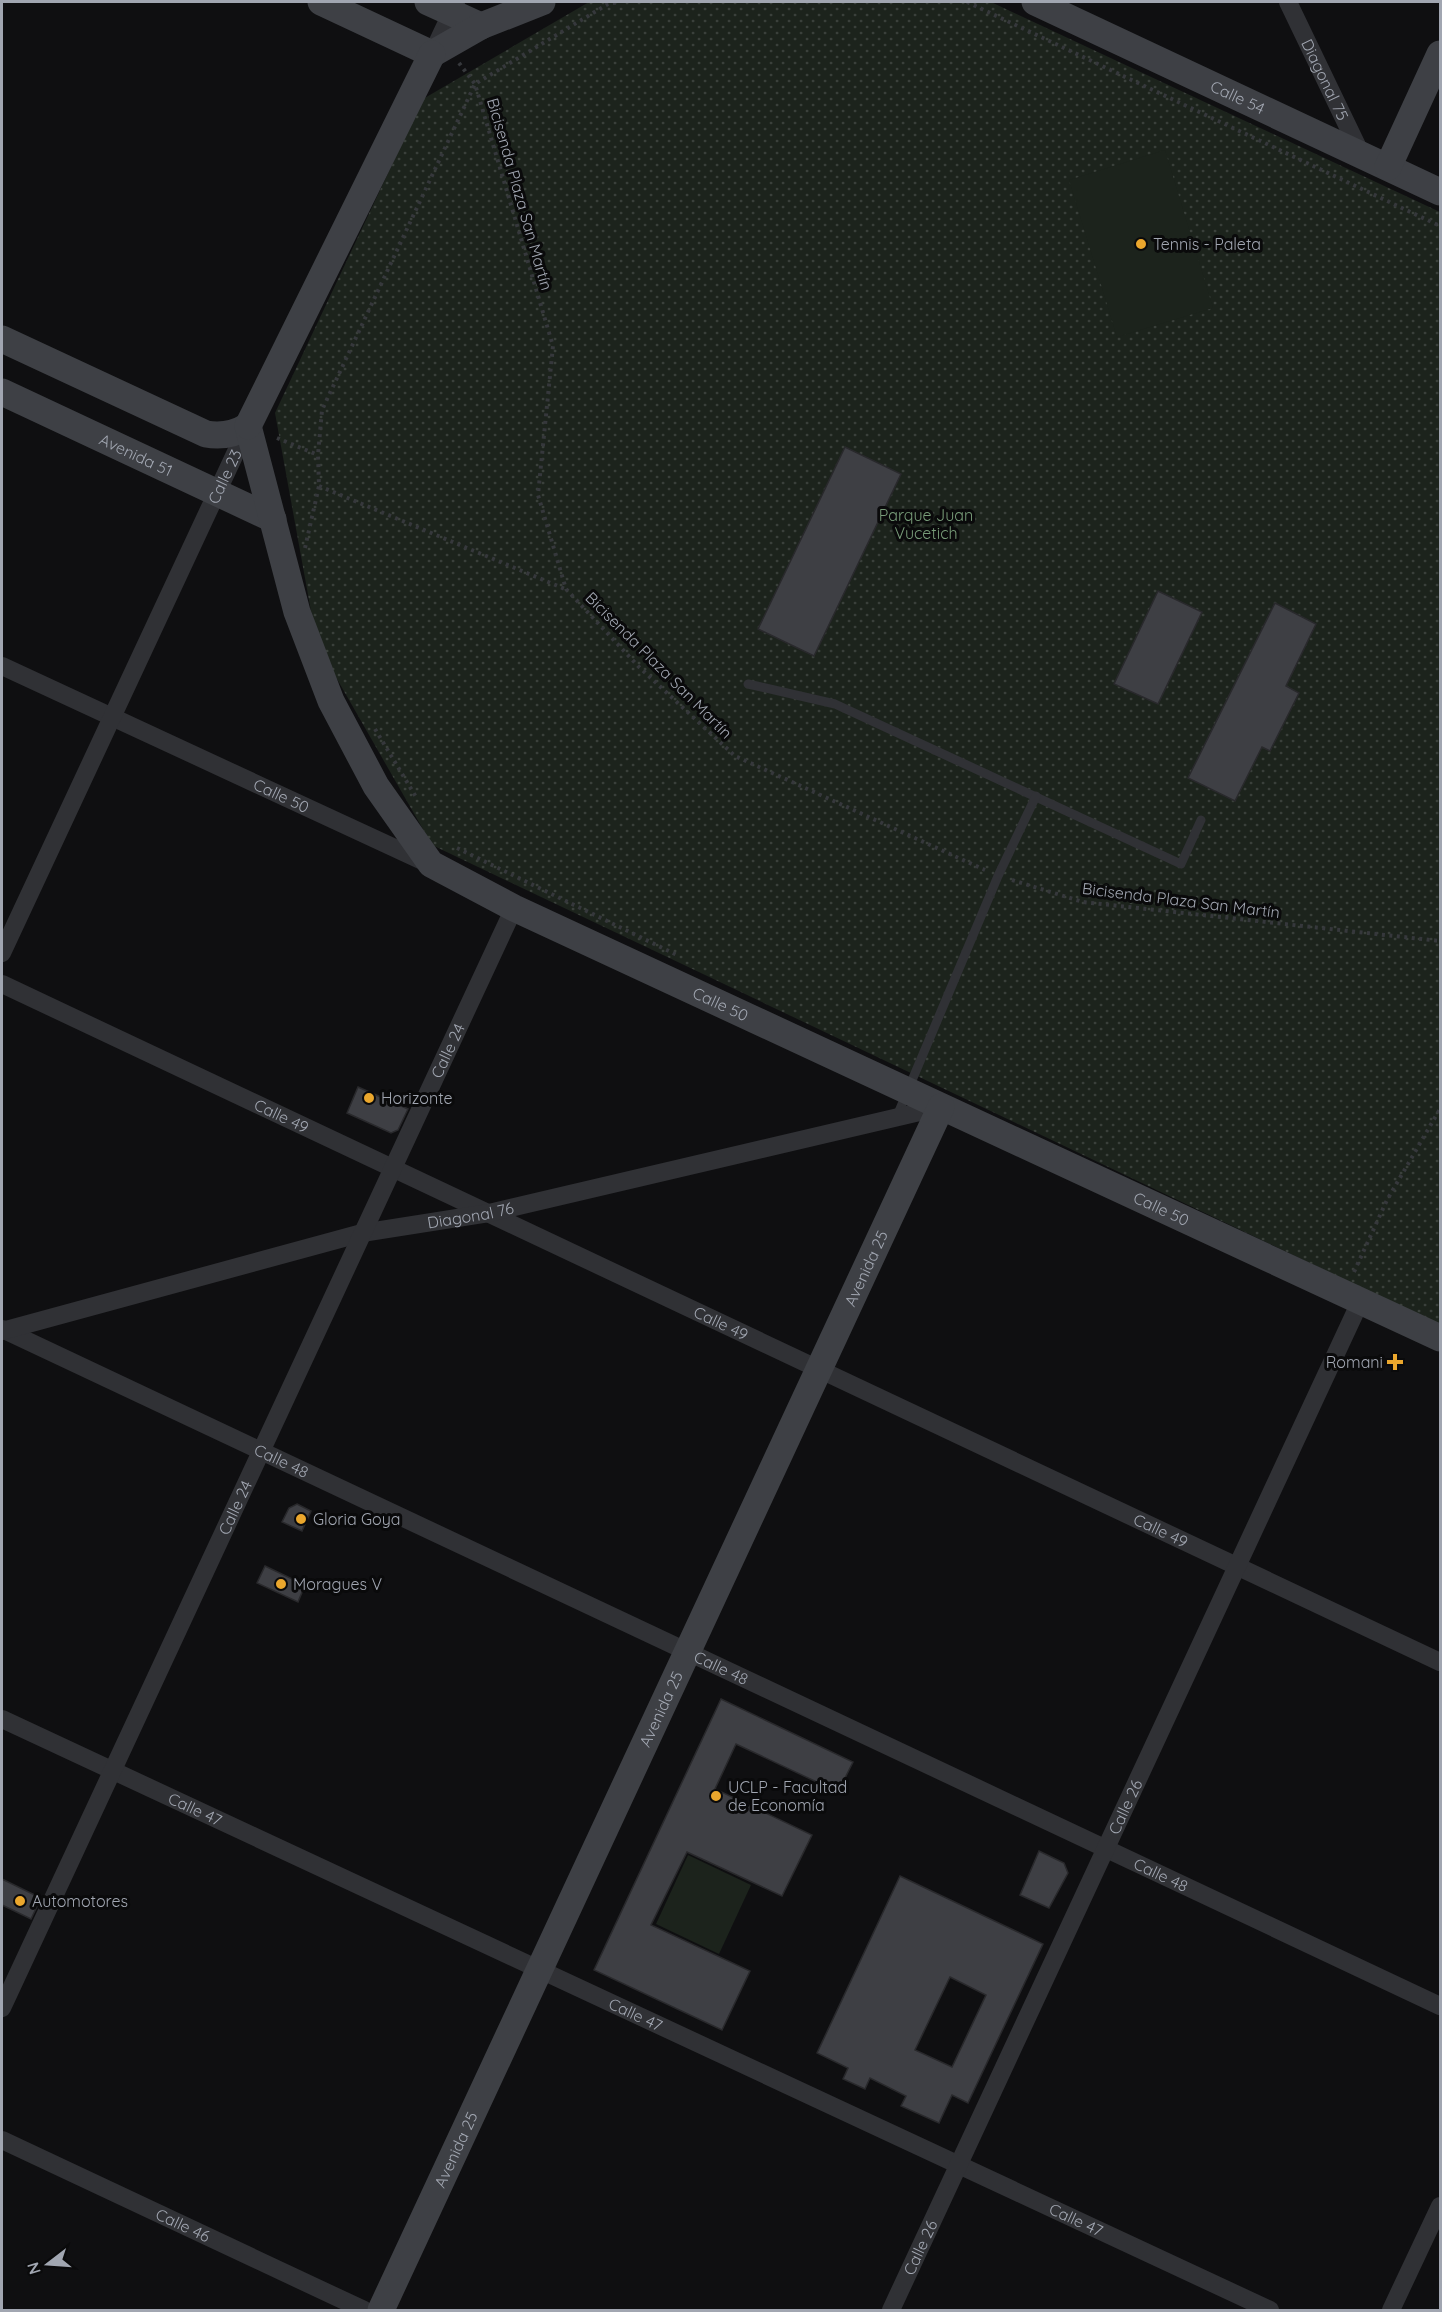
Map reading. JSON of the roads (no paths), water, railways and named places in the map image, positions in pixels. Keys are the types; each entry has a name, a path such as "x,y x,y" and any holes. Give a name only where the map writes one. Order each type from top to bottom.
{"main road":[{"path":"321,2 432,54 481,26 542,2"},
{"name":"Calle 54","path":"1035,2 1440,192"},
{"path":"446,5 481,26"},
{"name":"Calle 23","path":"248,426 432,54"},
{"path":"1388,167 1440,54"},
{"path":"2,339 207,434 225,435 248,426 297,612 331,701 376,786 431,864"},
{"name":"Avenida 51","path":"2,392 273,519"},
{"name":"Calle 50","path":"431,864 514,908 1440,1338"},
{"name":"Avenida 25","path":"381,2310 546,1973 949,1110"},
{"name":"Avenida 25","path":"396,2310 546,1973"}],"street":[{"name":"Diagonal 75","path":"1288,2 1362,156"},
{"name":"Calle 23","path":"432,54 446,5"},
{"name":"Calle 23","path":"2,953 248,426"},
{"name":"Calle 50","path":"2,666 431,864"},
{"name":"Calle 24","path":"2,2008 514,908"},
{"name":"Calle 49","path":"2,984 1440,1662"},
{"name":"Diagonal 76","path":"2,1330 363,1233 489,1214 897,1116 949,1110"},
{"name":"Calle 26","path":"891,2310 1360,1302"},
{"name":"Calle 48","path":"2,1330 1440,2006"},
{"name":"Calle 47","path":"2,1719 1270,2310"},
{"name":"Calle 46","path":"2,2140 364,2310"},
{"path":"1391,2310 1440,2205"}],"lane":[{"path":"748,684 835,704 1181,864 1201,820"},
{"path":"897,1116 998,876 1036,796"}],"place":[{"name":"Tennis - Paleta","path":"1141,244"},
{"name":"Horizonte","path":"369,1098"},
{"name":"Romani","path":"1395,1362"},
{"name":"Gloria Goya","path":"301,1519"},
{"name":"Moragues V","path":"281,1584"},
{"name":"UCLP - Facultad de Economía","path":"716,1796"},
{"name":"Automotores","path":"20,1901"}],"park label":[{"name":"Parque Juan Vucetich","path":"926,524"}]}
